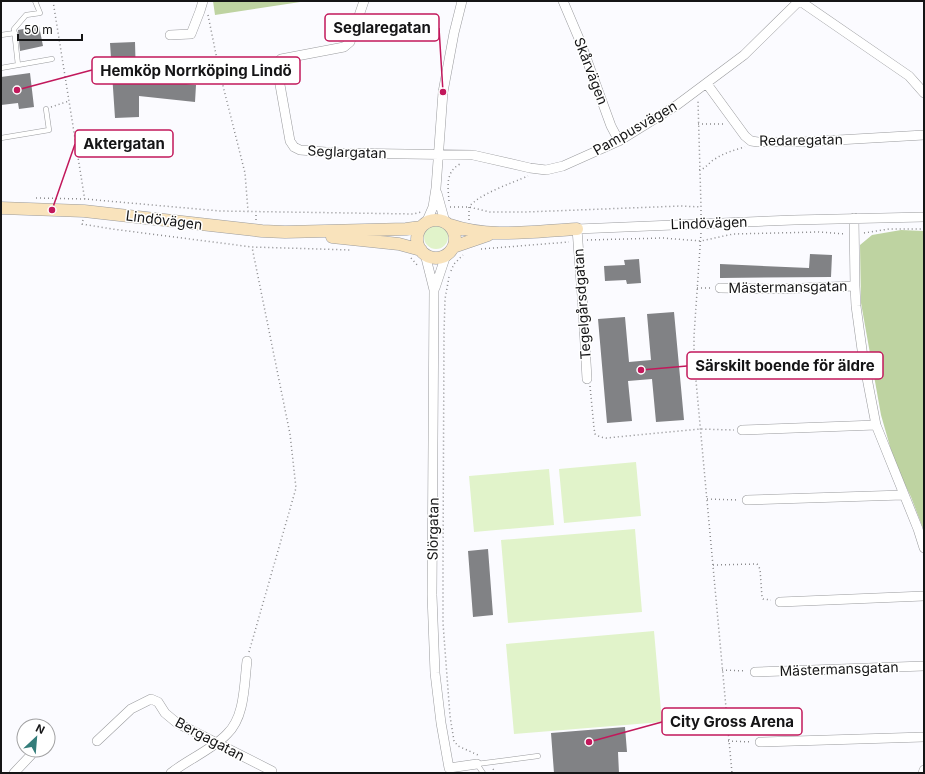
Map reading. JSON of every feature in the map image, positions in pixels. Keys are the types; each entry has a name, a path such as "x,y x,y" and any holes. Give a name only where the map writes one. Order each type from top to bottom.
{"main road":[{"name":"Lindövägen","path":"1,214 84,205 262,231 399,244 423,252"},
{"name":"Lindövägen","path":"1,208 44,209"},
{"path":"447,223 453,230 455,236 450,251 435,258 423,252 418,245 418,233 424,225 432,220 447,223 473,240"},
{"name":"Lindövägen","path":"285,232 406,229 424,225"},
{"name":"Lindövägen","path":"450,251 473,240 494,233 577,235"}],"street":[{"name":"Seglargatan","path":"364,1 350,42 344,47 281,59 277,63 290,141 294,147 300,150 339,153 438,153"},
{"path":"447,223 437,207 436,188 438,153 443,92 454,33 462,1"},
{"name":"Skårvägen","path":"563,1 580,41 611,126 619,141"},
{"path":"799,1 909,76 924,93"},
{"name":"Pampusvägen","path":"438,153 473,155 530,168 546,170 562,166 619,141 677,105 744,55 799,1"},
{"path":"170,35 191,34 203,2"},
{"name":"Redaregatan","path":"707,84 734,121 751,141 803,142 924,135"},
{"path":"424,225 437,207"},
{"name":"Lindövägen","path":"577,235 701,224 924,216"},
{"name":"Mästermansgatan","path":"854,218 855,286 863,357 876,425 918,529 924,548"},
{"name":"Tegelgårsdgatan","path":"577,235 587,380"},
{"name":"Slörgatan","path":"434,290 450,251"},
{"name":"Slörgatan","path":"423,252 434,290 432,595 435,672 441,723 449,770 481,763"},
{"name":"Mästermansgatan","path":"720,288 776,289 855,286"},
{"path":"728,362 863,357"},
{"path":"742,430 876,425"},
{"path":"747,500 903,495"},
{"path":"780,602 924,596"},
{"path":"171,773 227,734 237,719 242,702 247,661"},
{"name":"Mästermansgatan","path":"755,672 924,666"},
{"name":"Bergagatan","path":"97,741 131,709 151,699 158,702 165,713 176,724 272,771"},
{"path":"760,742 924,737"},
{"path":"14,773 27,758"}],"lane":[{"path":"18,65 14,29 26,15 40,13 36,1"},
{"path":"1,35 15,33"},
{"path":"1,68 52,59"},
{"path":"1,138 49,130 46,109"},
{"name":"Slörgatan","path":"481,763 538,756"},
{"path":"481,763 483,773"}],"path":[{"path":"53,1 84,205 82,224 252,246 354,250"},
{"path":"203,2 207,12 220,74 245,173 248,212"},
{"path":"698,99 701,241 694,336 694,359 732,773"},
{"path":"46,109 69,101"},
{"path":"698,124 729,124 734,121"},
{"path":"699,170 703,170 713,160 728,151 746,147 751,141"},
{"path":"496,773 481,763 473,752 458,746 454,741 450,716 443,623 445,299 450,273 454,264 471,249 473,240 469,208 472,203 481,197 540,169"},
{"path":"32,198 84,205 248,212 413,214 424,212 425,207 469,208 490,212 681,206 701,207"},
{"path":"473,240 556,244 577,235 701,241 733,234 819,232 854,234 889,229 924,229"},
{"path":"247,661 296,488 290,434 252,246"},
{"path":"410,258 421,269 430,272"},
{"path":"697,288 720,288"},
{"path":"694,359 728,362"},
{"path":"587,380 590,383 595,434 600,437 606,438 700,429 742,430"},
{"path":"707,499 747,500"},
{"path":"713,565 757,564 760,569 763,599 780,602"},
{"path":"722,670 755,672"},
{"path":"728,741 760,742"}],"green space":[{"path":"213,1 307,1 215,15"},
{"path":"436,225 441,226 447,232 447,242 441,248 436,249 431,248 425,242 424,237 425,232 431,226"},
{"path":"901,230 924,231 924,531 911,497 895,464 881,415 861,303 860,245 872,235"},
{"path":"636,462 641,516 564,523 559,469"},
{"path":"549,469 554,525 474,532 469,476"},
{"path":"635,529 642,612 508,623 501,540"},
{"path":"654,631 662,722 514,734 506,644"}],"building":[{"path":"39,26 43,46 20,51 18,30"},
{"path":"135,42 136,79 196,85 195,102 139,96 139,117 115,118 110,43"},
{"path":"30,73 34,107 19,109 18,103 1,105 1,77"},
{"path":"810,254 832,255 831,277 720,278 720,264 809,268"},
{"path":"639,259 641,283 627,284 626,280 605,281 604,266 625,265 624,260"},
{"path":"674,312 684,420 656,422 652,379 628,381 632,421 607,423 598,319 625,317 629,362 651,360 647,314"},
{"path":"488,549 493,615 473,617 468,551"},
{"path":"625,727 627,752 618,752 619,773 554,773 551,733"}],"place":[{"name":"Hemköp Norrköping Lindö","path":"17,90"},
{"name":"Seglaregatan","path":"443,92"},
{"name":"Aktergatan","path":"52,210"},
{"name":"Särskilt boende för äldre","path":"641,370"},
{"name":"City Gross Arena","path":"589,742"}]}
